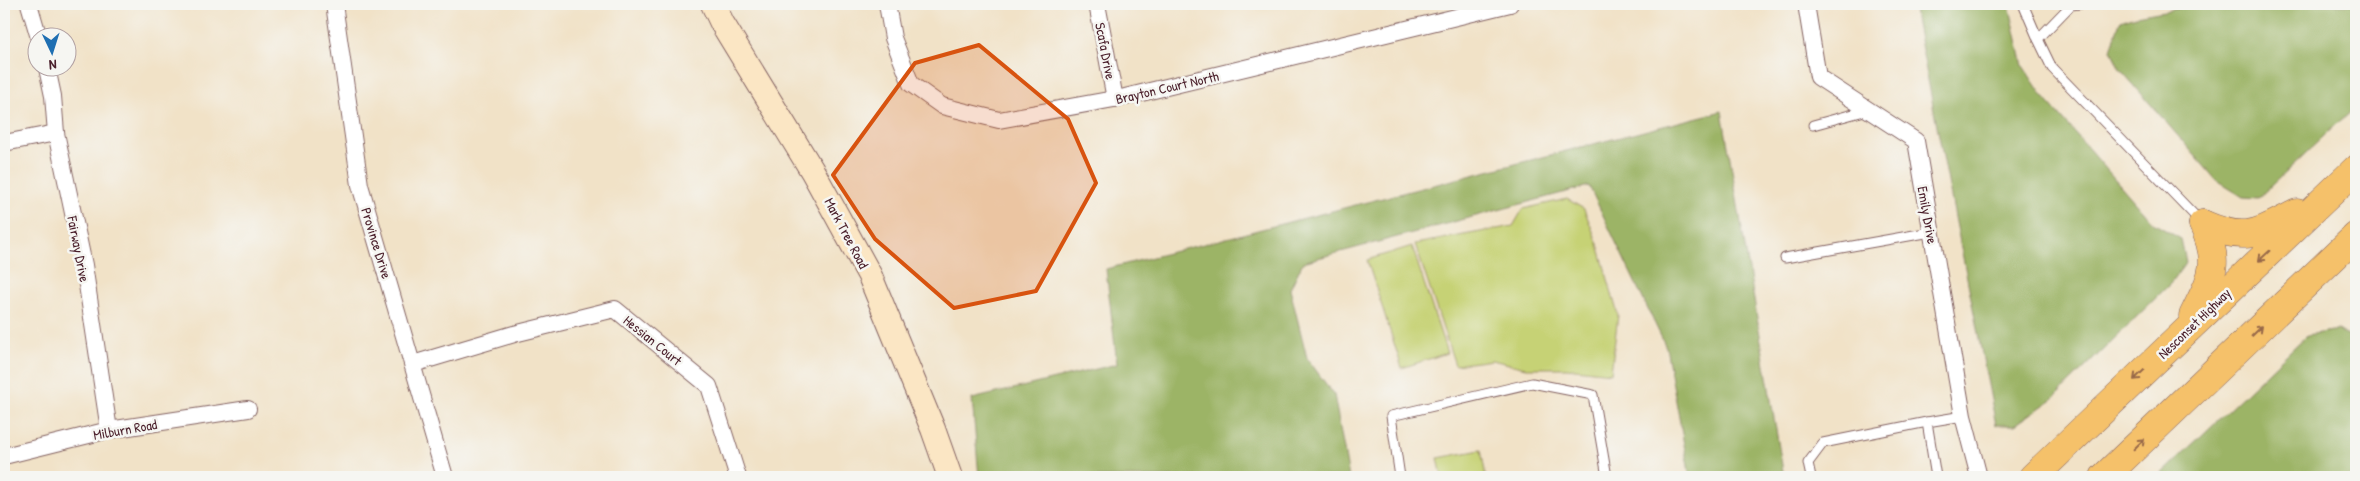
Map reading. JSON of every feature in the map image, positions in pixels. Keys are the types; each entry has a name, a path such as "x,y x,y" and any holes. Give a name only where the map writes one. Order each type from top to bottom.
{"highway":[{"name":"Nesconset Highway","path":"2033,477 2356,169"},
{"path":"2203,224 2229,234 2247,235 2263,230 2325,199"},
{"path":"2187,329 2213,271 2213,248 2203,224"},
{"path":"2104,477 2356,236"}],"main road":[{"name":"Mark Tree Road","path":"713,4 722,23 813,172 870,276 933,429 950,477"}],"street":[{"path":"29,4 36,28"},
{"name":"Province Drive","path":"334,4 360,185 414,364 445,477"},
{"name":"Brayton Court North","path":"887,4 893,38 911,84 942,106 999,120 1115,99 1510,4"},
{"name":"Scafa Drive","path":"1097,4 1115,99"},
{"name":"Emily Drive","path":"1806,4 1818,77 1916,141 1963,416 1979,477"},
{"name":"Fairway Drive","path":"49,78 53,96 56,134 84,265 109,430"},
{"path":"4,143 56,134"},
{"name":"Hessian Court","path":"414,364 514,334 615,309 710,386 738,477"},
{"name":"Milburn Road","path":"4,456 109,430 248,409"}],"lane":[{"path":"2023,4 2052,68 2203,224"},
{"path":"2038,39 2071,5 2080,4"},
{"path":"1813,125 1868,110"},
{"path":"1785,258 1931,232"},
{"path":"1400,477 1391,416 1532,382 1593,396 1607,477"},
{"path":"1811,477 1808,463 1823,443 1963,416"},
{"path":"1927,422 1936,477"}],"highlighted area":[{"path":"979,45 1068,119 1096,183 1036,291 954,308 875,239 833,175 915,63"}],"green space":[{"path":"1913,4 2009,4 2023,66 2042,95 2153,223 2181,239 2186,262 2171,283 2054,398 2015,425 1996,425"},
{"path":"2203,4 2356,4 2356,106 2258,198 2243,197 2217,181 2120,69 2111,50 2120,21 2136,16"},
{"path":"1722,111 1784,477 1690,477 1666,347 1589,186 1303,262 1290,289 1307,358 1334,395 1349,477 979,477 972,399 1117,364 1106,269"},
{"path":"1567,199 1584,209 1598,244 1618,315 1611,373 1566,368 1526,368 1492,360 1455,365 1415,244 1513,226 1523,209"},
{"path":"1412,246 1447,353 1402,368 1367,260"},
{"path":"2338,330 2356,340 2356,477 2158,477 2307,335"},
{"path":"1481,450 1486,477 1442,477 1438,458"}]}
